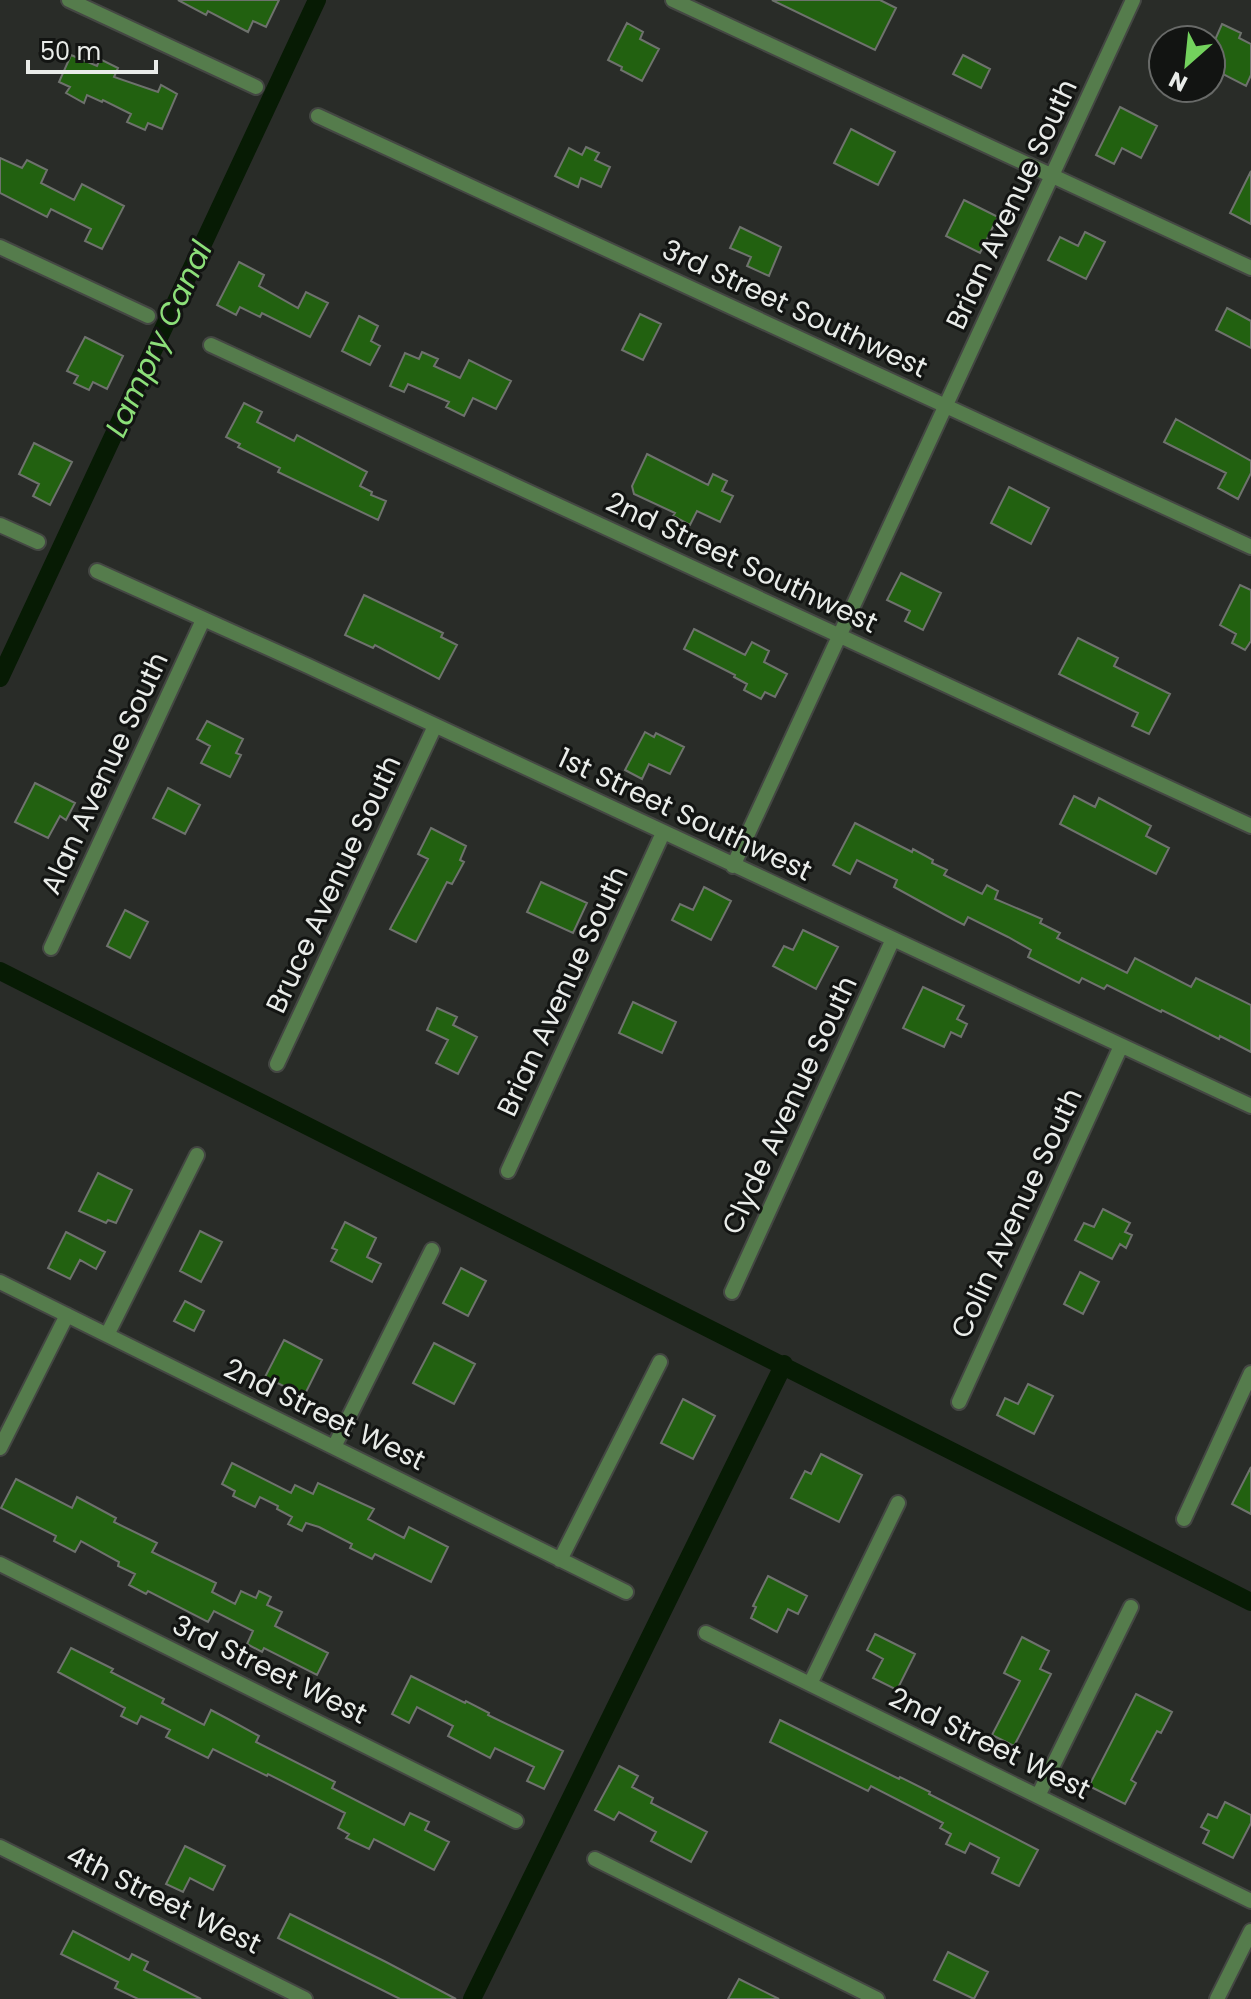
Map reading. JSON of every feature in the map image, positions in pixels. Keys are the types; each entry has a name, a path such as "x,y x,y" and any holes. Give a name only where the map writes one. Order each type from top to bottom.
{"street":[{"path":"69,0 256,87"},
{"path":"673,0 1251,268"},
{"name":"Brian Avenue South","path":"733,866 1133,0"},
{"name":"3rd Street Southwest","path":"318,116 1251,547"},
{"path":"0,247 148,316"},
{"name":"2nd Street Southwest","path":"211,345 1251,826"},
{"path":"0,525 38,542"},
{"name":"1st Street Southwest","path":"97,571 1251,1106"},
{"name":"Alan Avenue South","path":"51,948 203,620"},
{"name":"Bruce Avenue South","path":"277,1064 435,726"},
{"name":"Brian Avenue South","path":"508,1171 663,833"},
{"name":"Clyde Avenue South","path":"732,1292 893,939"},
{"name":"Colin Avenue South","path":"959,1402 1121,1046"},
{"path":"107,1335 197,1155"},
{"path":"334,1447 432,1250"},
{"name":"2nd Street West","path":"0,1282 626,1592"},
{"path":"0,1448 67,1315"},
{"path":"560,1560 660,1362"},
{"path":"1184,1519 1251,1373"},
{"path":"810,1684 898,1503"},
{"name":"3rd Street West","path":"0,1564 516,1821"},
{"path":"1038,1796 1131,1607"},
{"name":"2nd Street West","path":"706,1633 1251,1901"},
{"name":"4th Street West","path":"0,1847 305,1999"},
{"path":"595,1859 877,1999"},
{"path":"1217,1999 1251,1931"}],"building":[{"path":"178,0 279,0 266,27 253,21 248,32 208,11 206,15"},
{"path":"772,0 880,0 896,8 875,50"},
{"path":"627,23 643,32 640,39 659,49 642,81 608,60"},
{"path":"1227,26 1241,33 1239,38 1251,44 1251,75 1246,86 1227,76"},
{"path":"71,55 97,66 100,59 118,68 114,77 158,92 161,85 177,94 162,129 148,123 145,130 127,122 131,114 103,100 87,95 84,103 66,93 70,87 59,82"},
{"path":"963,55 990,69 981,88 953,74"},
{"path":"1120,107 1157,126 1141,158 1122,148 1114,164 1096,155"},
{"path":"851,129 895,152 878,185 834,163"},
{"path":"586,147 599,153 595,160 610,167 601,187 581,178 578,187 555,176 569,148 582,155"},
{"path":"0,158 22,168 27,160 47,170 41,183 74,200 82,184 124,206 102,249 85,241 91,229 51,209 47,217 0,193"},
{"path":"1251,171 1251,224 1230,213"},
{"path":"964,200 998,217 980,253 946,236"},
{"path":"740,227 781,247 769,276 747,266 751,257 730,248"},
{"path":"1085,232 1105,242 1086,279 1048,260 1060,237 1078,246"},
{"path":"239,262 264,275 259,286 298,308 306,292 328,303 310,337 262,313 260,317 240,307 236,315 217,305"},
{"path":"1227,308 1251,321 1251,348 1216,330"},
{"path":"640,314 661,324 643,360 622,350"},
{"path":"359,316 378,326 371,341 380,346 370,365 342,351"},
{"path":"85,337 123,356 107,389 93,382 89,390 74,383 78,376 67,371"},
{"path":"422,352 438,359 434,366 460,378 469,360 511,381 496,409 473,398 464,416 446,407 449,402 408,384 404,392 390,386 405,353 419,359"},
{"path":"244,403 262,412 257,422 294,441 297,435 367,472 360,486 386,501 378,520 278,472 280,468 238,447 240,444 226,437"},
{"path":"1176,419 1251,461 1251,473 1238,499 1218,488 1226,473 1164,442"},
{"path":"34,443 72,462 50,505 33,496 39,484 19,474"},
{"path":"647,454 708,485 713,474 727,481 722,491 733,496 720,522 697,511 690,525 673,516 675,513 634,494 632,486"},
{"path":"1009,487 1049,508 1031,544 991,523"},
{"path":"901,573 941,593 923,630 905,621 910,611 887,600"},
{"path":"1240,585 1251,590 1251,641 1245,650 1232,643 1236,634 1220,625"},
{"path":"364,595 443,633 441,637 457,645 439,679 375,645 373,648 345,635"},
{"path":"694,629 745,655 752,642 769,651 764,662 787,674 775,697 765,692 761,699 744,690 747,684 735,675 684,649"},
{"path":"1078,638 1118,658 1114,666 1170,694 1149,734 1132,726 1138,713 1059,674"},
{"path":"207,721 243,739 236,753 241,755 230,777 201,763 210,746 197,739"},
{"path":"645,732 654,737 656,733 684,747 670,774 649,764 642,779 625,770"},
{"path":"35,783 75,803 66,820 60,816 48,838 15,822"},
{"path":"168,788 200,805 185,834 153,818"},
{"path":"1074,796 1095,807 1099,798 1151,826 1146,836 1169,848 1156,874 1060,824"},
{"path":"855,823 933,860 932,863 947,870 944,875 982,894 987,885 998,891 995,899 1042,919 1040,923 1060,933 1057,938 1127,973 1135,958 1191,987 1196,978 1251,1005 1251,1052 1107,985 1104,989 1082,978 1079,983 1028,957 1031,950 1008,937 968,917 964,925 894,887 897,880 857,860 850,874 833,865"},
{"path":"431,828 466,846 460,860 464,862 452,884 447,882 416,942 390,929 428,859 418,854"},
{"path":"541,882 587,903 573,933 527,912"},
{"path":"704,887 731,901 711,940 672,920 680,904 693,910"},
{"path":"125,910 148,922 130,958 107,946"},
{"path":"803,930 838,947 816,989 773,966 784,946 793,950"},
{"path":"923,987 964,1006 957,1019 967,1024 961,1037 951,1032 944,1047 903,1028"},
{"path":"633,1002 676,1022 662,1053 619,1033"},
{"path":"437,1008 457,1017 453,1025 477,1037 458,1074 436,1063 448,1040 427,1030"},
{"path":"98,1173 132,1190 116,1223 108,1220 106,1223 79,1211"},
{"path":"1103,1209 1130,1223 1125,1232 1132,1235 1126,1248 1120,1244 1112,1259 1075,1240 1084,1223 1094,1227"},
{"path":"345,1222 376,1238 367,1257 381,1264 372,1282 331,1261 337,1250 332,1248"},
{"path":"200,1231 222,1242 201,1282 180,1271"},
{"path":"66,1232 105,1252 96,1269 80,1260 70,1279 48,1268"},
{"path":"461,1268 486,1281 468,1316 443,1303"},
{"path":"1080,1272 1099,1282 1083,1314 1064,1304"},
{"path":"185,1301 204,1311 194,1331 174,1321"},
{"path":"284,1340 322,1360 304,1396 265,1377"},
{"path":"434,1343 475,1364 454,1404 413,1383"},
{"path":"1028,1384 1053,1396 1034,1434 997,1415 1005,1398 1018,1404"},
{"path":"683,1399 715,1416 693,1459 661,1443"},
{"path":"821,1454 862,1475 839,1522 791,1498 805,1471 811,1474"},
{"path":"232,1463 291,1493 295,1485 313,1494 318,1483 374,1509 368,1519 404,1538 409,1527 448,1547 431,1582 375,1554 372,1559 350,1548 352,1544 319,1527 306,1523 302,1531 288,1524 292,1517 260,1497 255,1507 233,1496 235,1491 222,1484"},
{"path":"1251,1467 1251,1514 1232,1504"},
{"path":"16,1479 72,1508 77,1497 116,1518 114,1522 157,1543 152,1552 216,1583 212,1592 235,1604 241,1591 256,1598 259,1591 271,1597 267,1605 282,1612 275,1626 328,1653 317,1675 264,1648 262,1652 247,1644 253,1631 214,1611 208,1622 148,1591 146,1594 129,1585 135,1574 118,1566 119,1562 81,1541 75,1552 54,1541 56,1536 1,1508"},
{"path":"768,1576 807,1596 798,1614 788,1609 777,1632 751,1618 756,1607 753,1606"},
{"path":"875,1634 915,1654 897,1690 873,1678 883,1659 867,1650"},
{"path":"1022,1637 1049,1651 1040,1669 1051,1674 1014,1746 992,1735 1020,1681 1004,1673"},
{"path":"71,1648 113,1669 111,1672 164,1699 162,1703 204,1725 211,1710 228,1719 259,1736 256,1742 335,1782 332,1788 404,1825 410,1813 429,1822 425,1830 449,1842 434,1870 374,1839 369,1849 346,1838 349,1834 338,1828 345,1813 268,1774 213,1749 208,1758 166,1737 170,1730 141,1716 137,1724 121,1716 125,1708 58,1672"},
{"path":"411,1676 563,1751 544,1789 527,1781 534,1767 495,1748 490,1758 448,1736 453,1726 417,1707 409,1723 392,1714"},
{"path":"1136,1694 1172,1712 1161,1733 1157,1731 1131,1780 1136,1783 1125,1804 1089,1786"},
{"path":"780,1720 930,1792 1038,1850 1019,1886 992,1873 999,1858 970,1843 965,1853 946,1844 951,1834 940,1828 943,1823 871,1786 868,1791 770,1742"},
{"path":"619,1766 638,1776 632,1787 653,1798 651,1803 707,1832 691,1862 651,1841 656,1832 619,1812 614,1820 595,1810"},
{"path":"1225,1802 1251,1815 1251,1823 1233,1858 1203,1843 1209,1831 1201,1827 1208,1814 1217,1818"},
{"path":"185,1846 225,1866 213,1890 190,1878 183,1892 166,1884"},
{"path":"290,1914 456,1999 400,1999 278,1938"},
{"path":"73,1931 129,1960 132,1954 148,1962 144,1970 201,1999 138,1999 115,1988 118,1982 61,1954"},
{"path":"948,1952 988,1972 974,1999 934,1980"},
{"path":"739,1979 779,1999 728,1999"}],"waterway":[{"name":"Lampry Canal","path":"0,678 317,0"},
{"path":"0,971 1251,1602"},
{"path":"472,1999 784,1364"}]}
